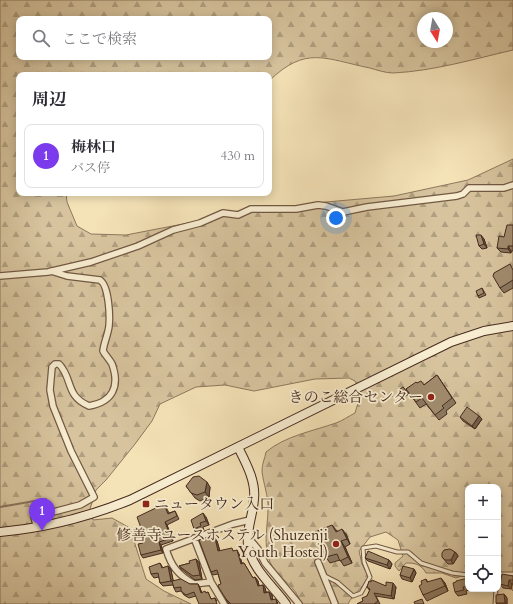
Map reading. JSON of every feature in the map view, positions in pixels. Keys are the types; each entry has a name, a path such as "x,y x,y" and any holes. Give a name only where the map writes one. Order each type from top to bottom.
{"street":[{"path":"0,276 51,271 91,262 117,254 173,230 200,224 223,213 238,215 251,209 290,209 318,206 326,206 343,212 348,212 367,207 457,196 463,194 469,188 475,187 504,188 513,185"},
{"path":"37,528 34,518 80,505 94,497 71,451 53,406 50,390 52,367 55,364 59,364 64,369 72,392 83,403 89,406 104,401 112,394 115,386 115,375 111,362 104,351 110,322 107,289 105,283 100,280 67,276 51,271"},
{"path":"0,532 37,528 91,515 130,500 451,342 484,331 513,326"},
{"path":"238,447 246,464 254,490 254,500 248,536 250,553 256,567 286,604"},
{"path":"211,582 198,584 190,582 175,570 168,557 166,548 233,524 250,520"},
{"path":"248,536 258,549 265,563 299,604"},
{"path":"194,538 211,582 224,604"},
{"path":"318,562 325,576 335,604"}],"lane":[{"path":"325,576 336,582 353,596 362,593 370,577 364,562 363,548 371,546 397,552 408,552 420,563 452,573 465,575"},
{"path":"501,574 513,574"},
{"path":"495,604 496,592"}],"green space":[{"path":"0,0 513,0 513,50 424,70 390,73 340,61 316,58 305,59 294,63 272,78 272,72 16,72 16,196 66,196 67,202 77,226 91,234 126,235 219,217 326,202 394,196 468,180 513,159 513,591 501,578 501,484 465,484 465,575 456,578 442,573 426,573 420,566 409,563 406,563 399,571 395,566 395,563 403,556 398,540 386,532 370,537 359,551 362,564 369,578 352,597 348,604 301,604 299,597 292,587 275,571 269,558 266,543 268,503 262,466 266,452 290,438 338,422 355,413 361,393 355,381 349,378 315,379 254,391 225,385 196,387 160,404 152,421 135,444 96,490 90,509 93,520 112,518 130,528 146,579 164,591 191,604 0,604"}],"building":[{"path":"507,225 513,225 513,246 508,246 508,249 497,248 499,236 504,237"},
{"path":"476,235 481,235 484,244 479,246"},
{"path":"510,264 513,270 513,280 500,288 493,276 494,273"},
{"path":"482,288 484,293 478,296 476,291"},
{"path":"437,375 452,398 442,406 444,408 435,415 422,398 416,402 406,389 416,382 421,381 424,385"},
{"path":"403,387 407,392 402,396 398,391"},
{"path":"467,407 479,416 472,426 460,417"},
{"path":"199,476 207,482 205,492 197,495 191,493 186,486 193,477"},
{"path":"164,504 168,514 175,511 177,516 165,522 171,538 159,542 161,550 141,555 138,544 143,543 145,539 137,517"},
{"path":"203,513 206,521 200,523 201,526 194,529 191,520"},
{"path":"332,525 336,532 342,529 347,539 341,541 348,557 340,561 337,554 326,557 315,532"},
{"path":"211,536 211,538 215,538 218,551 232,548 233,551 237,550 241,564 244,563 253,578 255,577 258,586 263,585 264,593 269,592 271,600 276,599 277,604 231,604 226,599 218,585 221,584 217,570 211,572 199,540"},
{"path":"450,549 455,552 451,560 445,560 442,557 442,553 444,550"},
{"path":"368,551 389,560 387,565 365,558"},
{"path":"196,559 200,575 193,576 179,566 190,563 189,561"},
{"path":"160,563 162,568 168,566 171,581 160,583 158,573 151,574 149,567"},
{"path":"403,566 414,569 410,578 400,575"},
{"path":"502,574 513,576 513,580 509,580 508,586 501,584"},
{"path":"441,578 445,586 423,595 419,586 422,584 421,581 426,579 427,582"},
{"path":"181,579 190,584 198,584 201,593 205,591 206,593 208,592 211,599 215,598 217,604 199,604 194,592 186,595 181,591 181,587 174,588 172,581"},
{"path":"465,579 465,587 463,587 464,590 455,592 453,583"},
{"path":"372,580 386,586 386,582 393,583 391,596 374,593 378,601 374,604 357,604 363,601 362,598 367,596 370,589 367,587 369,581 371,582"},
{"path":"504,594 505,603 496,603 496,595"},
{"path":"422,599 424,604 415,604 414,602"}],"waterway":[{"path":"0,507 46,499"}],"place":[{"name":"きのこ総合センター","path":"431,397"},
{"name":"ニュータウン入口","path":"146,504"},
{"name":"梅林口","path":"42,531"},
{"name":"修善寺ユースホステル (Shuzenji Youth Hostel)","path":"336,544"}]}
